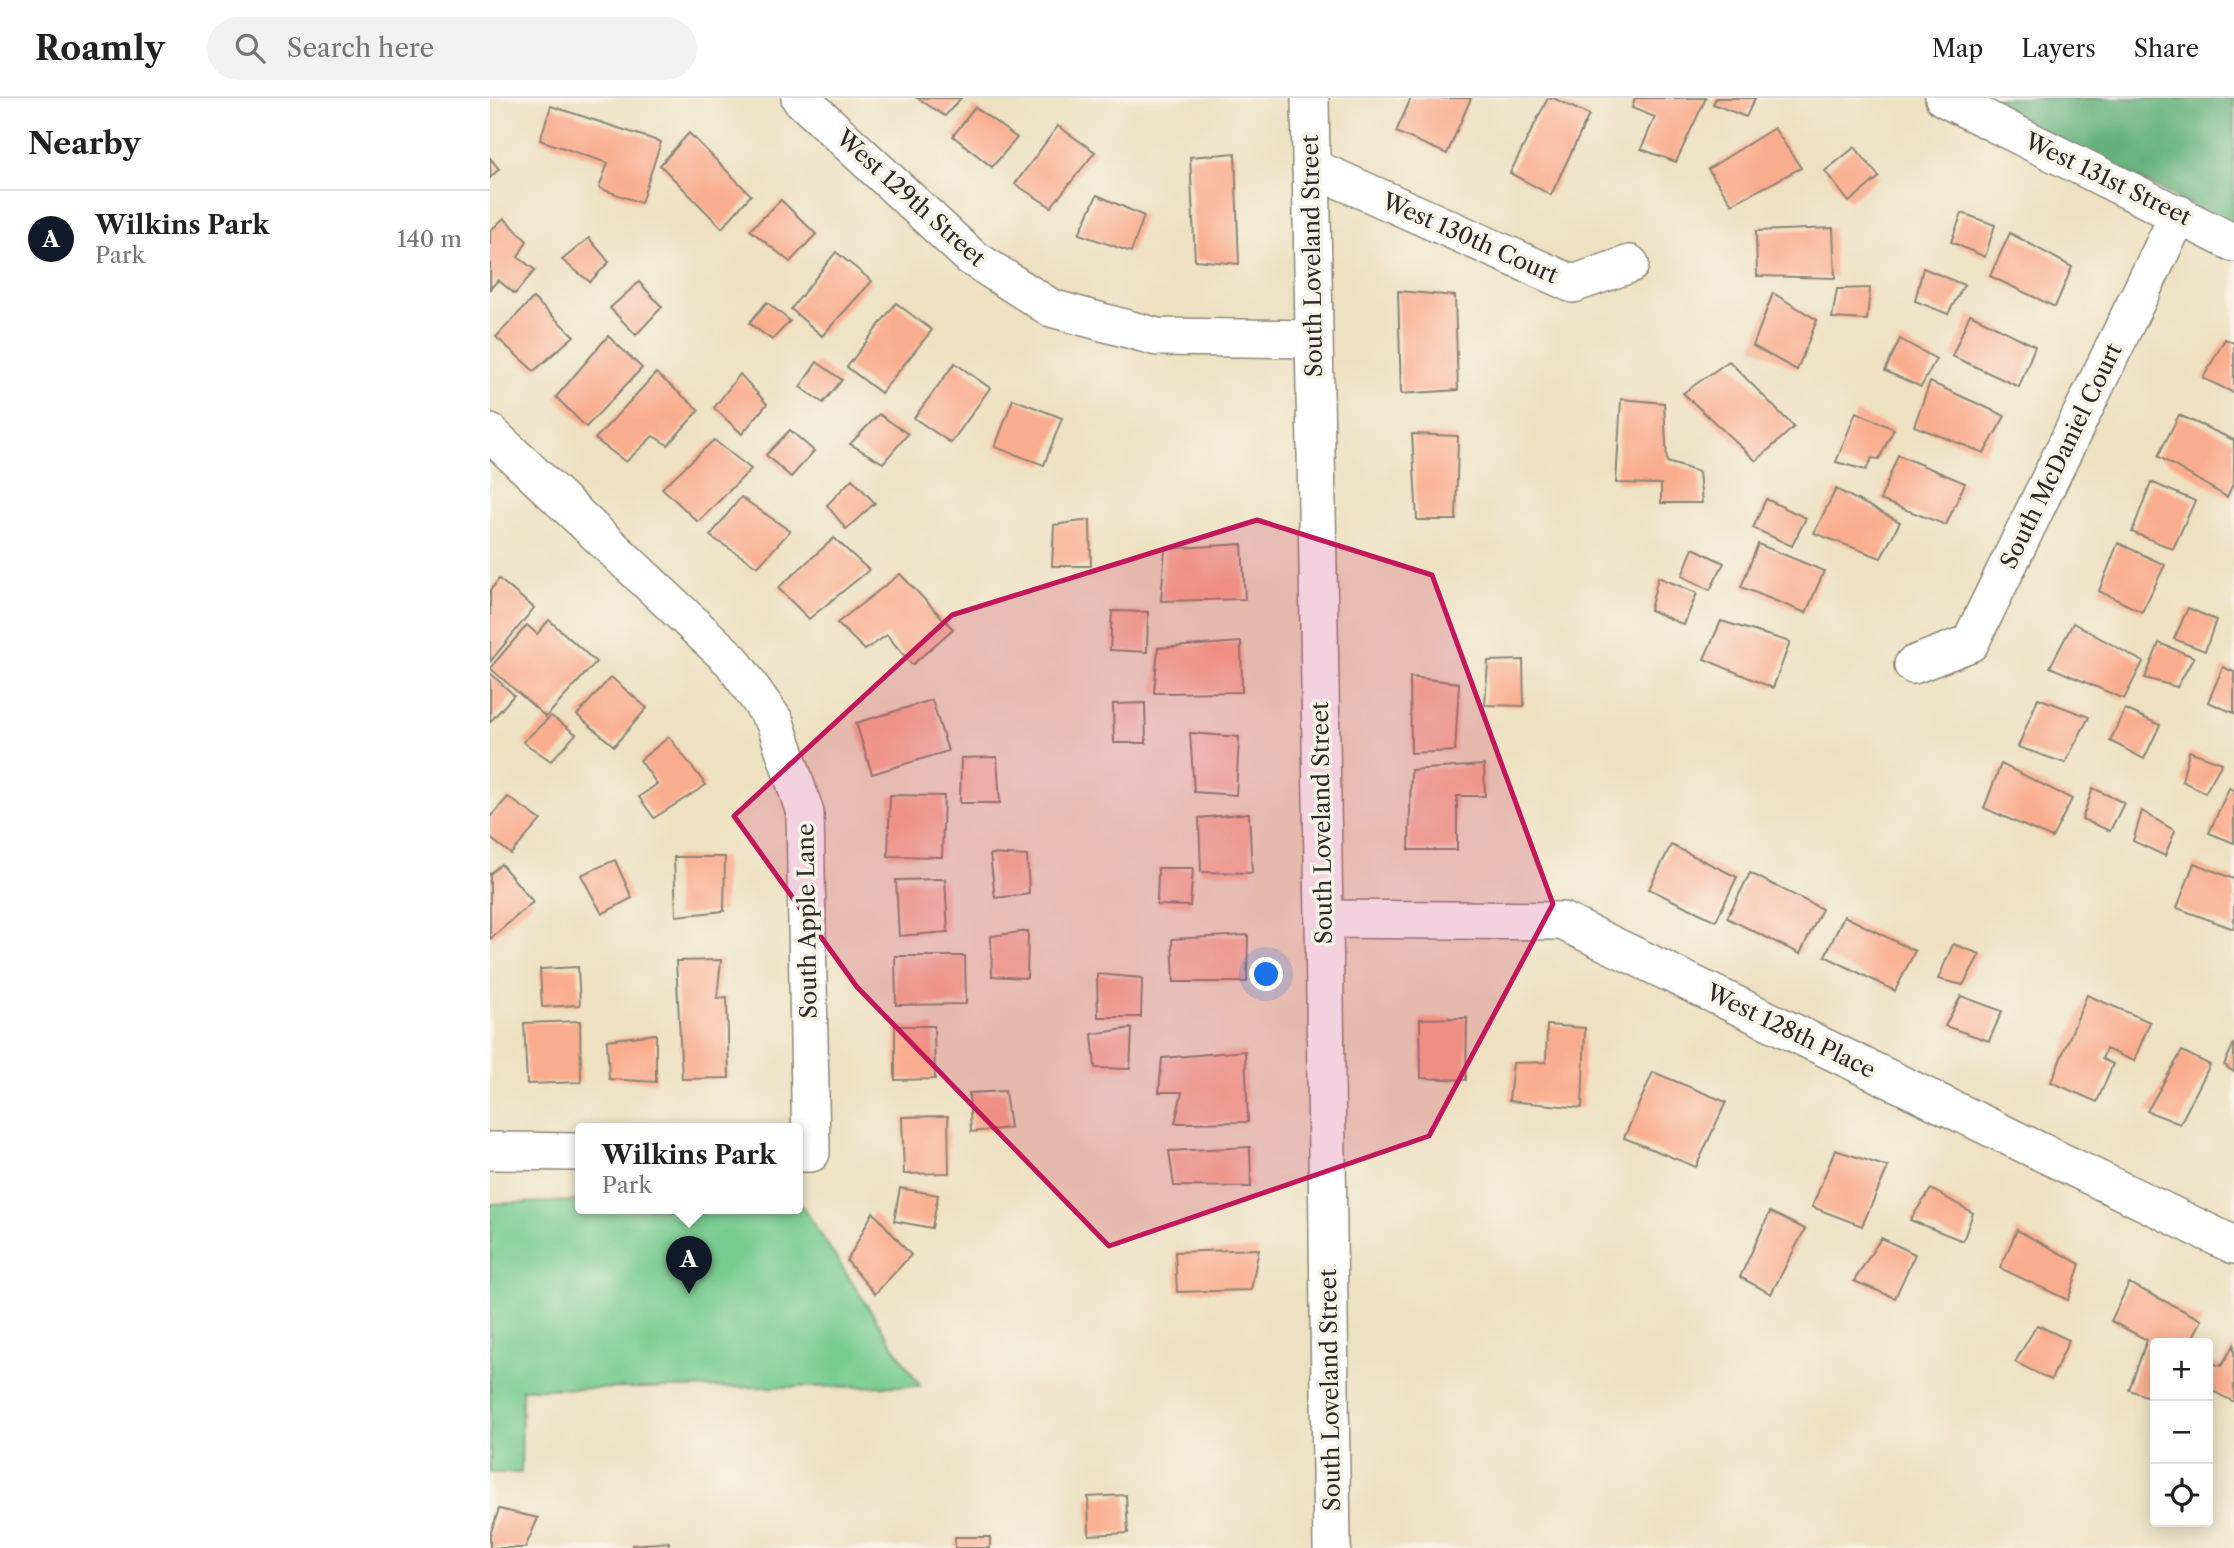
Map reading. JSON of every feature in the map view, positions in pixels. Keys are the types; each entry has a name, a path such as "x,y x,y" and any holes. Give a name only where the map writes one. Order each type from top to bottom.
{"street":[{"name":"West 129th Street","path":"800,98 971,257 1051,308 1157,337 1312,339"},
{"name":"South Loveland Street","path":"1310,98 1332,1548"},
{"name":"West 131st Street","path":"1944,98 2234,243"},
{"name":"West 130th Court","path":"1311,167 1573,284 1630,264"},
{"name":"South McDaniel Court","path":"1913,665 1970,643 2179,214"},
{"name":"South Apple Lane","path":"490,433 732,661 775,722 806,813 804,1153"},
{"name":"West 128th Place","path":"1324,919 1562,921 2234,1245"},
{"path":"490,1152 575,1152"}],"highlighted area":[{"path":"1257,520 1432,575 1553,904 1429,1136 1109,1246 857,987 734,816 952,615"}],"green space":[{"path":"1979,98 2234,98 2234,227"},
{"path":"575,1201 575,1214 803,1214 803,1208 920,1386 522,1389 521,1473 490,1473 490,1204"}],"building":[{"path":"917,98 961,98 945,116"},
{"path":"1411,98 1471,98 1447,154 1396,132"},
{"path":"1548,98 1589,115 1551,195 1510,173"},
{"path":"1635,98 1706,98 1676,162 1641,149 1655,117 1632,108"},
{"path":"1716,98 1755,98 1746,117 1713,104"},
{"path":"551,106 661,142 641,203 599,188 608,163 540,140"},
{"path":"975,107 1017,138 992,167 953,136"},
{"path":"1058,126 1095,152 1051,207 1015,184"},
{"path":"1774,128 1801,168 1732,204 1708,169"},
{"path":"689,133 751,195 722,228 660,165"},
{"path":"1855,147 1879,177 1849,202 1825,171"},
{"path":"1235,153 1239,264 1195,260 1190,157"},
{"path":"490,158 499,169 490,178"},
{"path":"1097,195 1144,216 1131,252 1079,234"},
{"path":"781,200 816,234 790,262 750,230"},
{"path":"1962,213 1995,225 1985,257 1951,242"},
{"path":"504,218 527,241 518,257 535,270 515,294 498,280 490,289 490,231"},
{"path":"1833,228 1835,278 1757,276 1756,231"},
{"path":"2010,233 2072,267 2055,307 1990,276"},
{"path":"589,238 609,262 590,282 562,260"},
{"path":"836,252 872,281 822,336 791,309"},
{"path":"1923,268 1964,285 1948,314 1915,301"},
{"path":"639,282 662,307 636,335 610,308"},
{"path":"1870,288 1867,320 1832,318 1837,289"},
{"path":"1398,291 1455,296 1458,390 1401,394"},
{"path":"1773,293 1817,320 1797,370 1753,346"},
{"path":"533,298 574,336 534,371 496,337"},
{"path":"767,302 790,321 772,340 749,323"},
{"path":"896,303 932,330 881,393 847,367"},
{"path":"1970,314 2035,346 2019,387 1952,356"},
{"path":"608,336 642,368 586,427 556,397"},
{"path":"1900,339 1936,359 1921,387 1885,371"},
{"path":"2225,339 2234,343 2234,393 2203,378"},
{"path":"1729,361 1794,427 1756,461 1683,393"},
{"path":"817,362 842,380 823,403 800,387"},
{"path":"955,363 990,388 951,443 914,418"},
{"path":"656,373 699,410 668,445 653,436 626,462 595,439"},
{"path":"740,374 767,404 742,434 714,408"},
{"path":"1930,382 2005,416 1984,453 1914,426"},
{"path":"1013,399 1062,418 1044,465 995,447"},
{"path":"1621,399 1664,403 1667,462 1699,472 1702,503 1661,503 1661,484 1616,483"},
{"path":"1856,412 1894,429 1879,459 1872,458 1866,470 1836,462"},
{"path":"879,414 908,434 883,463 850,444"},
{"path":"2179,415 2234,440 2234,482 2227,497 2158,456"},
{"path":"790,430 814,451 791,477 766,455"},
{"path":"1412,434 1458,436 1456,520 1417,520"},
{"path":"714,440 751,469 698,522 662,488"},
{"path":"1898,455 1965,483 1946,525 1880,500"},
{"path":"852,479 875,503 846,529 827,505"},
{"path":"2151,482 2195,501 2173,549 2132,532"},
{"path":"1836,489 1900,522 1881,558 1814,533"},
{"path":"741,497 790,531 758,567 710,536"},
{"path":"1766,499 1806,518 1792,546 1753,528"},
{"path":"1090,520 1091,566 1052,566 1054,525"},
{"path":"834,538 869,570 809,619 778,588"},
{"path":"2118,543 2165,565 2142,612 2099,591"},
{"path":"1242,544 1245,599 1161,601 1165,549"},
{"path":"1758,544 1824,571 1806,613 1741,587"},
{"path":"1693,548 1724,563 1710,590 1682,576"},
{"path":"900,574 953,629 912,665 887,635 865,650 837,623"},
{"path":"1658,577 1697,593 1684,625 1650,610"},
{"path":"499,579 534,608 490,662 490,591"},
{"path":"2188,608 2216,620 2205,651 2174,639"},
{"path":"1112,611 1148,612 1147,652 1110,650"},
{"path":"549,620 596,662 546,717 490,668 527,625 537,634"},
{"path":"1721,621 1790,642 1773,688 1704,659"},
{"path":"2073,623 2143,662 2124,699 2050,667"},
{"path":"1241,642 1242,692 1154,693 1158,648"},
{"path":"2159,643 2194,657 2177,687 2145,678"},
{"path":"1523,660 1524,706 1485,705 1488,661"},
{"path":"2223,667 2234,672 2234,713 2208,702"},
{"path":"490,673 514,695 490,722"},
{"path":"611,677 647,708 614,746 577,715"},
{"path":"1410,677 1459,683 1455,751 1411,753"},
{"path":"2038,698 2089,717 2065,763 2018,747"},
{"path":"932,700 948,751 872,774 856,723"},
{"path":"1145,703 1146,743 1114,743 1113,704"},
{"path":"2125,709 2160,725 2144,759 2110,741"},
{"path":"551,716 576,734 551,761 523,742"},
{"path":"1190,733 1239,737 1236,795 1194,792"},
{"path":"669,737 706,785 654,818 639,797 657,784 640,760"},
{"path":"2189,751 2222,763 2205,793 2182,781"},
{"path":"997,757 1000,803 960,803 961,758"},
{"path":"2001,764 2072,799 2052,838 1984,808"},
{"path":"1484,765 1485,796 1457,796 1457,850 1409,850 1411,770"},
{"path":"2093,788 2124,803 2110,831 2082,819"},
{"path":"2229,788 2234,790 2234,843 2209,833"},
{"path":"890,795 944,796 942,857 888,856"},
{"path":"508,797 541,820 511,854 490,838 490,817"},
{"path":"2142,811 2175,831 2165,856 2133,841"},
{"path":"1249,813 1252,873 1201,872 1199,818"},
{"path":"1671,845 1737,877 1716,921 1649,889"},
{"path":"990,854 1027,856 1029,894 995,898"},
{"path":"674,857 725,857 724,911 676,916"},
{"path":"615,860 632,898 602,914 581,875"},
{"path":"2194,863 2234,879 2234,929 2177,908"},
{"path":"501,864 533,902 490,939 490,874"},
{"path":"1158,868 1193,868 1190,906 1157,905"},
{"path":"1750,873 1822,909 1800,954 1727,918"},
{"path":"945,879 948,932 899,936 896,880"},
{"path":"1844,916 1915,951 1895,991 1825,956"},
{"path":"1028,931 1027,978 992,976 991,936"},
{"path":"1248,935 1247,982 1174,982 1172,939"},
{"path":"1953,944 1980,954 1963,985 1938,979"},
{"path":"895,956 965,956 966,1004 896,1005"},
{"path":"721,960 717,998 727,997 729,1078 682,1079 676,961"},
{"path":"578,967 580,1005 542,1007 540,969"},
{"path":"1097,974 1142,978 1141,1017 1098,1017"},
{"path":"2087,995 2150,1022 2134,1061 2106,1049 2102,1059 2113,1064 2097,1102 2051,1082"},
{"path":"1961,996 2002,1011 1989,1041 1945,1026"},
{"path":"1467,1018 1466,1080 1421,1078 1420,1019"},
{"path":"580,1021 581,1082 527,1084 524,1023"},
{"path":"1547,1025 1585,1028 1582,1108 1509,1101 1513,1063 1546,1062"},
{"path":"895,1026 934,1026 935,1079 895,1080"},
{"path":"1132,1028 1130,1069 1095,1068 1092,1034"},
{"path":"656,1034 656,1082 609,1079 607,1040"},
{"path":"2234,1043 2234,1072 2224,1065"},
{"path":"1245,1051 1248,1122 1175,1123 1182,1092 1159,1092 1162,1058"},
{"path":"2182,1051 2210,1065 2180,1124 2147,1111"},
{"path":"1653,1072 1726,1102 1696,1167 1624,1138"},
{"path":"1005,1091 1010,1128 971,1132 969,1093"},
{"path":"948,1116 949,1173 904,1174 902,1117"},
{"path":"1250,1147 1251,1187 1174,1186 1169,1151"},
{"path":"1835,1150 1888,1167 1862,1226 1812,1207"},
{"path":"900,1188 938,1195 932,1228 894,1221"},
{"path":"1931,1189 1973,1213 1963,1241 1910,1220"},
{"path":"873,1212 911,1255 875,1294 847,1261"},
{"path":"1770,1212 1805,1229 1771,1294 1740,1277"},
{"path":"2017,1230 2080,1264 2068,1300 2000,1268"},
{"path":"1881,1238 1915,1254 1895,1298 1854,1281"},
{"path":"1259,1249 1251,1290 1177,1292 1175,1252"},
{"path":"2129,1283 2202,1320 2193,1338 2150,1338 2150,1397 2129,1390 2147,1340 2111,1321"},
{"path":"2037,1325 2069,1340 2051,1380 2015,1362"},
{"path":"2234,1345 2234,1402 2213,1392 2213,1364 2221,1366"},
{"path":"1126,1495 1128,1533 1089,1535 1088,1497"},
{"path":"499,1509 538,1518 525,1548 490,1548 490,1535"},
{"path":"955,1537 990,1537 990,1548 955,1548"},
{"path":"669,1542 668,1548 632,1548 632,1545"}],"place":[{"name":"Wilkins Park","path":"689,1294"}]}
